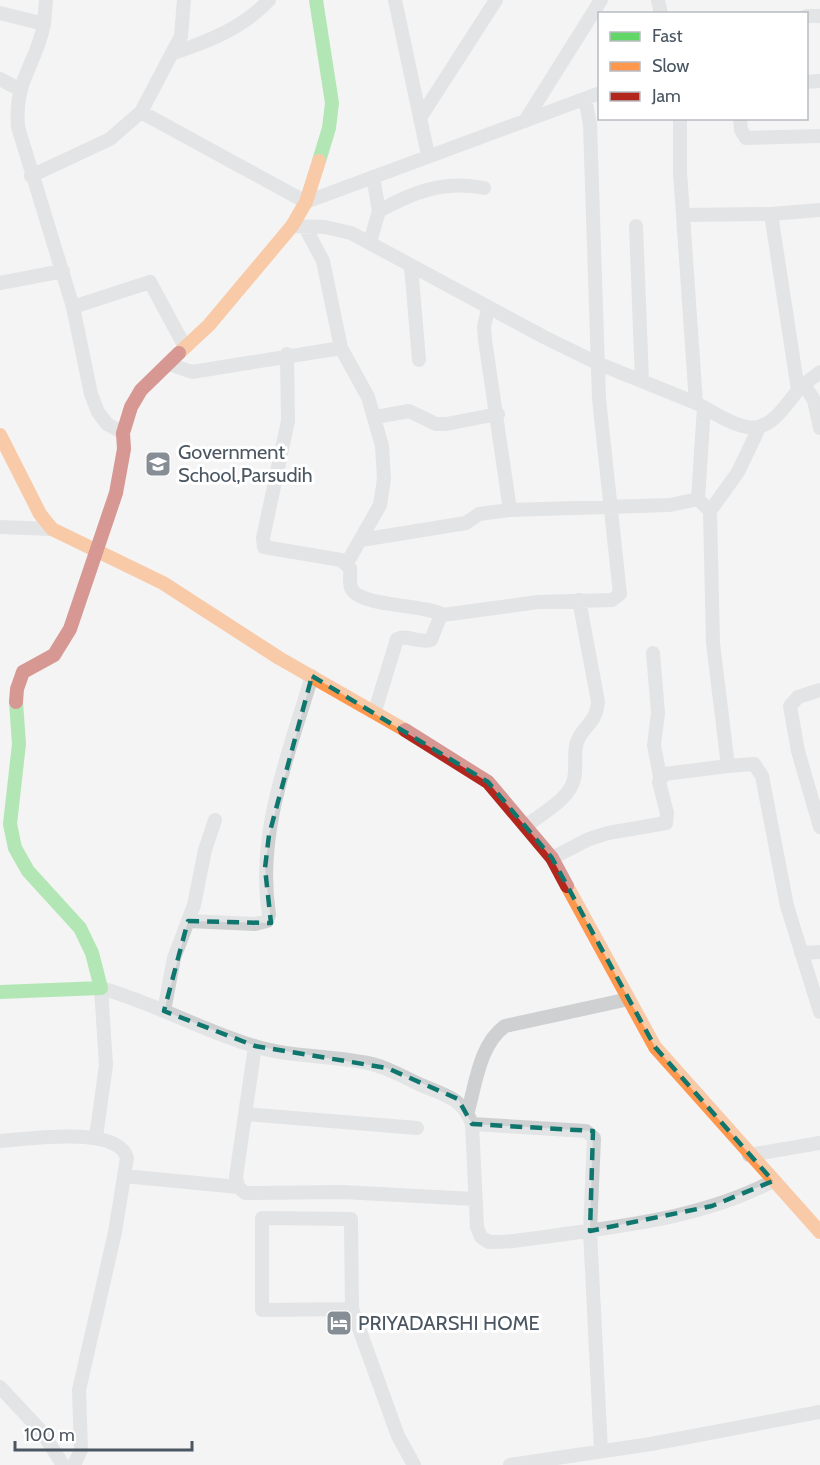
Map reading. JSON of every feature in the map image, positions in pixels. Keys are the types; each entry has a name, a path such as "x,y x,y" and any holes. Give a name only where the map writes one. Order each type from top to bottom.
{"street":[{"path":"46,0 40,43 19,89 16,106 18,127 31,176 63,271 98,412 107,424 123,433"},
{"path":"31,176 110,140 141,112 181,36 184,0"},
{"path":"174,53 201,44 247,21 269,0"},
{"path":"96,1137 106,1065 101,988 92,951 84,935 75,922 30,875 15,848 10,816 18,768 15,693 18,680 23,672 54,655 61,646 98,553 116,493 123,449 123,433 131,407 141,390 209,325 298,226 329,128 332,103 316,0"},
{"path":"395,0 428,155"},
{"path":"420,118 496,0"},
{"path":"525,122 601,0"},
{"path":"0,13 44,24"},
{"path":"0,79 19,89"},
{"path":"141,112 306,202 598,94"},
{"path":"347,563 350,568 351,588 357,594 390,605 434,609 443,615 579,600 612,600 620,594 597,363 590,124 585,99"},
{"path":"680,120 683,215 700,405 698,499 710,511"},
{"path":"740,120 741,130 746,138 820,136"},
{"path":"370,242 379,211 373,177"},
{"path":"379,211 423,189 446,184 484,188"},
{"path":"683,215 771,214 820,210"},
{"path":"771,214 801,388 814,400 820,428"},
{"path":"298,226 351,233 488,309 597,363 700,405 749,428 760,426 783,410 801,388 820,372"},
{"path":"298,226 323,261 341,348 359,378 376,417 384,479 380,505 347,563"},
{"path":"636,226 642,381"},
{"path":"411,266 420,360"},
{"path":"0,283 63,271"},
{"path":"73,307 150,282 185,347"},
{"path":"488,309 484,327 485,340 498,414 510,510"},
{"path":"169,364 192,372 287,354 341,348"},
{"path":"287,354 288,421 262,544 267,550 347,563"},
{"path":"376,417 409,411 436,424 446,424 498,414"},
{"path":"728,766 713,643 710,511 738,472 760,426"},
{"path":"0,435 40,514 52,529 163,583 488,782 552,858 655,1047 772,1181 820,1232"},
{"path":"361,540 466,523 479,514 510,510 670,506 698,499"},
{"path":"0,527 52,529"},
{"path":"526,826 567,792 574,782 577,743 594,721 597,712 598,702 579,600"},
{"path":"375,711 397,639 403,637 426,642 431,640 440,617 443,615"},
{"path":"552,858 589,839 608,833 666,823 668,819 654,745 658,713 653,652"},
{"path":"188,921 255,924 267,921 269,914 265,868 269,835 287,760 312,676"},
{"path":"820,690 798,697 790,706 798,751 820,827"},
{"path":"660,777 669,773 728,766 754,764 759,768 787,906 820,1012"},
{"path":"164,1011 174,958 188,921 215,819"},
{"path":"801,953 820,952"},
{"path":"0,992 101,988 133,997 194,1025 255,1046 387,1068 458,1100 470,1117 591,1133 594,1143 590,1231 601,1450"},
{"path":"629,999 505,1026 493,1035 487,1047 470,1117 477,1227 481,1237 489,1242 590,1231 712,1206 751,1193 772,1181"},
{"path":"238,1187 236,1177 255,1046"},
{"path":"246,1114 417,1128"},
{"path":"0,1141 96,1137 117,1143 124,1149 127,1158 115,1232 79,1390 81,1450 74,1465"},
{"path":"749,1155 820,1143"},
{"path":"124,1176 238,1187 245,1192 342,1192 475,1199"},
{"path":"352,1309 262,1310 262,1218 351,1219 352,1309 398,1436 414,1465"},
{"path":"1,1392 42,1432 63,1465"},
{"path":"510,1465 820,1412"}],"highlighted area":[{"path":"312,676 488,782 552,858 655,1047 773,1181 712,1206 590,1231 593,1131 472,1124 458,1099 387,1068 255,1046 164,1011 188,921 271,923 265,868 269,835"}],"traffic: fast":[{"path":"316,0 332,103 329,128 319,161"},
{"path":"0,992 101,988 92,953 80,928 28,871 15,848 10,824 19,744 16,702"}],"traffic: slow":[{"path":"179,353 209,325 292,226 306,202 319,161"},
{"path":"0,435 40,514 52,529 163,583 279,658 405,730"},
{"path":"567,886 655,1047 820,1232"}],"traffic: jam":[{"path":"16,702 17,689 23,672 54,655 70,629 116,493 124,449 123,433 131,407 141,390 179,353"},
{"path":"405,730 488,782 552,858 567,886"}],"place":[{"name":"Government School,Parsudih","path":"158,464"},
{"name":"PRIYADARSHI HOME","path":"339,1323"}]}
